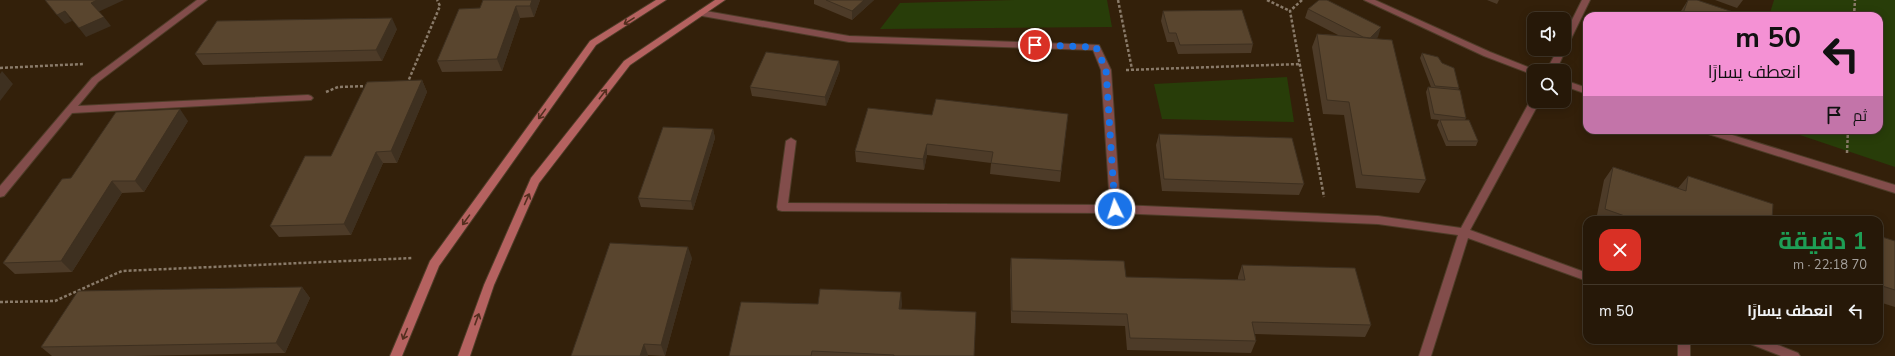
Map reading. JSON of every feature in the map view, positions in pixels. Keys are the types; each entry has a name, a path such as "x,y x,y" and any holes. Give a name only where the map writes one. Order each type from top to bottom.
{"main road":[{"path":"396,356 434,264 593,43 662,0"},
{"path":"464,356 489,285 535,181 627,63 720,0"}],"street":[{"path":"0,193 95,80 203,0"},
{"path":"1368,0 1487,54 1527,69"},
{"path":"1571,31 1586,0"},
{"path":"700,13 849,39 1096,47 1106,70 1115,209"},
{"path":"1571,85 1583,90"},
{"path":"70,110 308,98"},
{"path":"1425,356 1464,232 1531,108"},
{"path":"1717,134 1895,189"},
{"path":"791,141 782,207 1115,209 1378,220 1464,232 1583,277"},
{"path":"1684,344 1684,356"},
{"path":"1762,344 1794,356"}],"path":[{"path":"399,84 407,84 440,6 437,0"},
{"path":"1118,0 1132,70"},
{"path":"1267,0 1290,11"},
{"path":"1290,11 1302,0"},
{"path":"1854,12 1855,0"},
{"path":"1290,11 1328,218"},
{"path":"0,68 120,62"},
{"path":"1106,70 1300,64"},
{"path":"308,98 338,87 369,86"},
{"path":"0,302 55,301 122,271 439,257"}],"green space":[{"path":"1014,0 1107,0 1112,27 880,29 900,3"},
{"path":"1774,0 1895,0 1895,167 1797,134 1883,134 1883,12 1770,12"},
{"path":"1287,77 1294,122 1162,119 1154,84"}],"building":[{"path":"45,0 97,0 91,3 104,17 79,28 65,11 57,15"},
{"path":"483,0 532,0 530,6 516,6 497,59 437,61 459,9 480,8"},
{"path":"826,0 864,0 852,11"},
{"path":"1319,0 1327,0 1381,27 1370,38 1363,37 1308,9"},
{"path":"1688,0 1697,0 1733,12 1684,12"},
{"path":"1242,10 1253,44 1180,45 1176,33 1169,33 1163,11"},
{"path":"392,18 376,50 195,54 217,21"},
{"path":"1317,34 1392,40 1426,180 1362,175 1349,102 1327,100"},
{"path":"766,52 839,61 825,97 750,87"},
{"path":"1422,53 1438,57 1442,63 1454,68 1459,88 1435,86"},
{"path":"422,80 391,151 376,152 344,224 270,226 305,156 331,156 367,82"},
{"path":"1428,87 1460,90 1466,118 1434,114"},
{"path":"936,99 1068,114 1061,171 991,163 993,152 927,144 923,159 855,151 868,108 932,115"},
{"path":"180,109 135,181 112,181 61,261 3,263 62,179 71,178 116,112"},
{"path":"1440,120 1469,120 1478,141 1448,141"},
{"path":"663,127 713,129 691,201 638,198"},
{"path":"1159,134 1292,138 1304,184 1164,179"},
{"path":"1613,167 1686,191 1688,176 1773,204 1772,216 1625,216 1605,209"},
{"path":"1883,237 1895,241 1895,290 1883,286"},
{"path":"610,243 688,247 661,345 644,344 640,356 571,356"},
{"path":"1011,258 1124,261 1126,277 1245,280 1242,265 1355,268 1371,325 1252,322 1256,341 1130,338 1127,314 1012,311"},
{"path":"302,287 276,343 41,347 78,291"},
{"path":"820,289 901,292 899,309 976,312 974,356 894,356 812,351 811,356 729,356 741,302 818,304"}],"route":[{"path":"1035,45 1096,47 1106,70 1115,209"}]}
